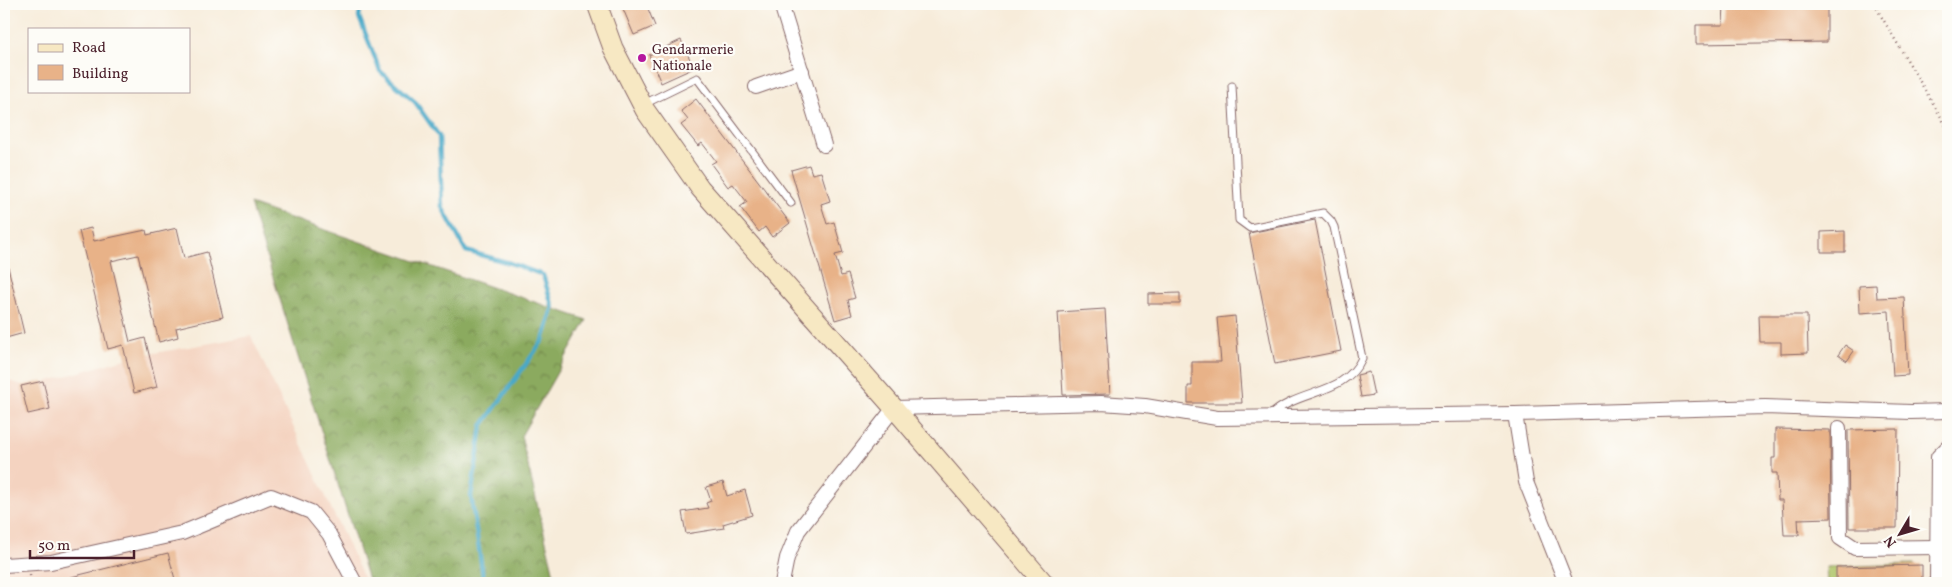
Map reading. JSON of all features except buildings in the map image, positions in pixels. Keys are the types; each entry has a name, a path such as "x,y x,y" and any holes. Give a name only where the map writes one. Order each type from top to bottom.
{"main road":[{"path":"597,4 613,48 642,105 700,188 894,408 1044,583"}],"street":[{"path":"781,4 824,145"},
{"path":"756,87 802,71"},
{"path":"782,583 787,558 798,532 894,408 1101,402 1145,406 1217,418 1515,414 1765,407 1911,412 1948,411"},
{"path":"1515,414 1526,482 1566,583"},
{"path":"1839,428 1840,538 1854,548 1937,547"},
{"path":"1937,583 1938,457 1948,446"},
{"path":"4,565 51,562 182,533 271,496 311,512 329,534 355,583"}],"lane":[{"path":"642,105 697,78 792,203"},
{"path":"1232,86 1239,220 1250,228 1323,213 1328,217 1334,228 1362,358 1352,374 1340,384 1292,400 1270,416"}],"path":[{"path":"1874,4 1948,129"}],"shaded area":[{"path":"251,336 366,583 4,583 4,379 28,387 132,357"}],"green space":[{"path":"250,204 587,320 521,436 556,583 369,583"},
{"path":"1914,564 1915,583 1827,583 1826,567"}],"waterway":[{"path":"361,4 359,17 380,71 415,102 439,136 442,207 466,251 510,263 543,275 553,308 543,340 482,426 471,496 484,583"}],"place":[{"name":"Gendarmerie Nationale","path":"642,58"}]}
